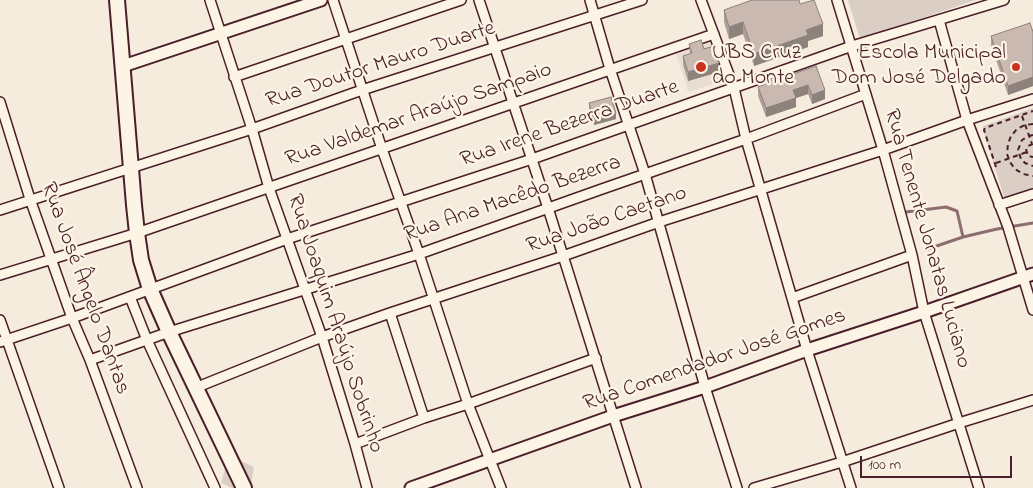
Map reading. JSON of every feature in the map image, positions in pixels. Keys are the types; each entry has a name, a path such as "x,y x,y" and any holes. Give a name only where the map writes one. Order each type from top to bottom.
{"main road":[{"path":"117,0 137,233 142,260 150,289 169,332 244,488"}],"street":[{"name":"Rua Joaquim Araújo Sobrinho","path":"210,0 269,188 322,337 367,488"},
{"path":"123,66 321,0"},
{"path":"333,0 468,404 500,488"},
{"path":"234,77 461,0"},
{"path":"479,0 548,208 636,488"},
{"path":"590,0 610,69 630,124 705,387 737,488"},
{"name":"Rua Doutor Mauro Duarte","path":"0,210 252,129 362,90 642,0"},
{"path":"702,0 734,88 760,190 806,350 851,488"},
{"name":"Rua Tenente Jonatas Luciano","path":"838,0 912,255 924,312 979,488"},
{"name":"Rua Irene Bezerra Duarte","path":"4,341 288,239 532,159 852,46 1004,0"},
{"path":"939,20 967,120 1028,276 1033,310"},
{"name":"Rua Valdemar Araújo Sampaio","path":"0,275 137,233 714,34"},
{"name":"Rua Ana Macêdo Bezerra","path":"90,360 169,332 419,254 746,139 866,94"},
{"name":"Rua João Caetano","path":"195,388 322,337 659,222 883,150 1033,99"},
{"name":"Rua José Ângelo Dantas","path":"0,102 30,200 72,318 90,360 137,488"},
{"path":"999,205 1033,194"},
{"path":"792,298 912,255"},
{"name":"Rua Comendador José Gomes","path":"411,488 613,416 705,387 806,350 1028,276"},
{"path":"130,297 147,340 215,488"},
{"path":"390,314 424,418"},
{"path":"0,320 4,341 59,488"},
{"path":"355,444 596,358"},
{"path":"754,488 842,462 1033,400"}],"path":[{"path":"997,171 984,130 985,128 1033,111"},
{"path":"995,163 1026,152 1027,148 1032,144 1021,115"},
{"path":"1033,124 1017,129 1011,136 1007,154 1015,169 1023,174 1033,176"},
{"path":"1033,135 1022,140 1018,150 1025,163 1033,166"},
{"path":"1026,152 1028,156 1033,158"}],"shaded area":[{"path":"848,0 976,0 860,39"},
{"name":"UBS Cruz do Monte","path":"714,41 727,79 689,92 676,54"},
{"path":"1033,108 1033,192 1005,200 983,126"},
{"path":"239,460 254,467 251,485 245,488 232,488 221,483 226,465"}],"building":[{"path":"752,0 799,0 800,4 814,0 823,24 806,30 808,35 754,54 743,22 729,27 724,10"},
{"name":"Escola Municipal Dom José Delgado","path":"1030,23 1033,32 1033,77 1008,86 991,36"},
{"path":"701,40 704,49 714,46 719,63 688,72 683,56 692,53 689,44"},
{"path":"816,66 825,90 812,95 808,85 793,90 796,98 766,108 758,87 769,83 768,80 778,76 779,79"},
{"path":"611,97 616,113 594,119 589,103"}],"waterway":[{"path":"906,212 946,207 957,211 963,237 1033,223"},
{"path":"925,250 963,237"}],"place":[{"name":"UBS Cruz do Monte","path":"701,67"},
{"name":"Escola Municipal Dom José Delgado","path":"1016,67"}]}
